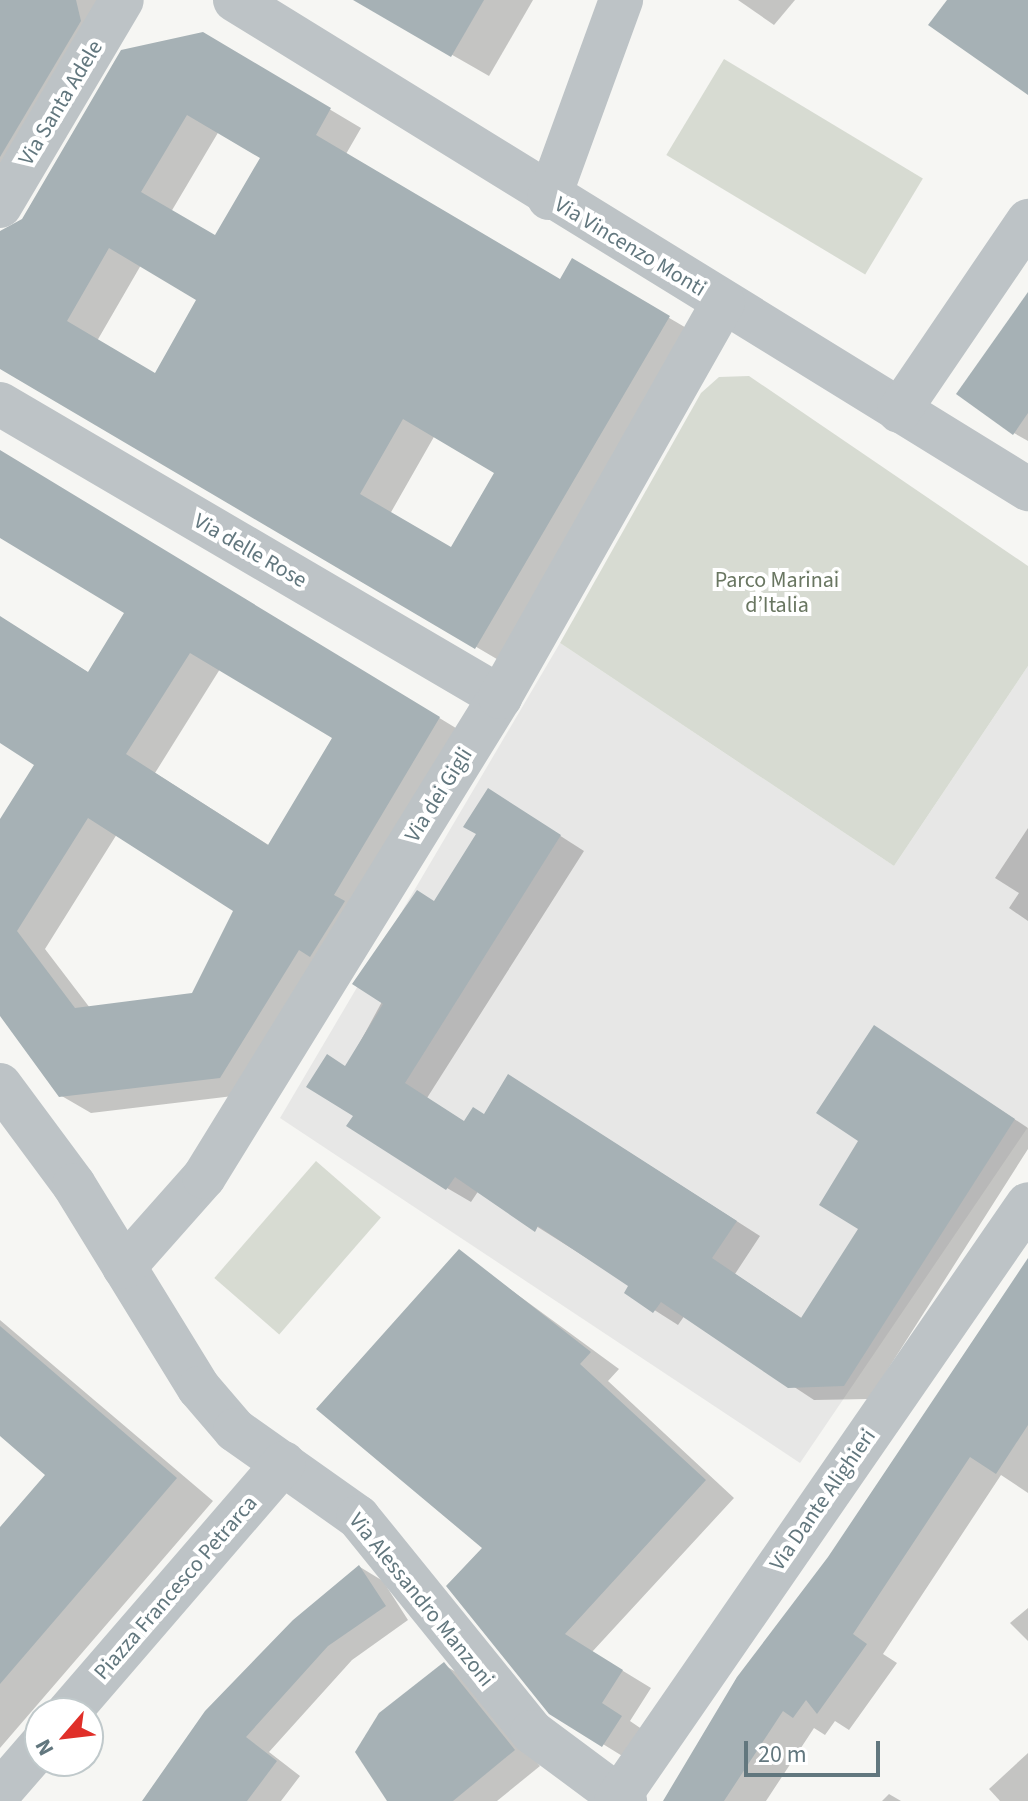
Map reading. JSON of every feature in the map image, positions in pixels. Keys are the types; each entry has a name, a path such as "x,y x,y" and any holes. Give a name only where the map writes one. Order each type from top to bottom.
{"street":[{"name":"Via Santa Adele","path":"0,206 122,0"},
{"name":"Via Vincenzo Monti","path":"235,0 549,198 1028,489"},
{"path":"549,198 621,0"},
{"path":"899,411 1028,221"},
{"name":"Via dei Gigli","path":"124,1267 204,1177 500,697 723,303"},
{"name":"Via delle Rose","path":"0,404 500,697"},
{"name":"Via Alessandro Manzoni","path":"0,1085 124,1267 199,1388 235,1430 358,1517 532,1732 620,1800"},
{"name":"Via Dante Alighieri","path":"620,1800 1028,1204"},
{"name":"Piazza Francesco Petrarca","path":"82,1697 284,1463"},
{"path":"0,1792 24,1764"}],"shaded area":[{"path":"560,643 894,866 1028,666 1028,1127 800,1463 280,1118"}],"green space":[{"path":"724,59 923,178 865,274 666,155"},
{"name":"Parco Marinai d’Italia","path":"749,376 1028,566 1028,666 894,866 560,643 701,393 719,377"},
{"path":"316,1161 381,1217 279,1334 214,1278"}],"building":[{"path":"0,0 76,0 81,21 0,157"},
{"path":"353,0 484,0 451,57"},
{"path":"947,0 1028,0 1028,95 928,25"},
{"path":"203,32 331,108 316,135 560,279 572,258 670,316 475,649 0,369 0,231 22,219 121,50","holes":["187,115 260,158 215,235 141,192","109,248 196,300 155,373 67,321","403,419 494,473 451,547 360,494"]},
{"path":"1028,292 1028,413 1013,435 956,394"},
{"path":"0,450 440,717 334,895 345,901 310,957 299,950 220,1078 59,1097 0,1016 0,819 34,765 0,743 0,616 88,672 124,613 0,538","holes":["190,653 332,738 268,845 126,754","88,818 233,911 192,993 75,1008 17,931"]},
{"path":"488,788 561,835 405,1083 464,1121 473,1107 484,1114 508,1074 737,1221 712,1258 801,1318 858,1229 819,1205 858,1141 816,1113 874,1025 1015,1119 844,1386 788,1388 661,1302 653,1313 624,1293 628,1286 538,1226 535,1232 455,1177 446,1190 346,1126 353,1116 306,1087 327,1054 345,1066 383,1004 352,984 417,890 434,901 476,834 463,827"},
{"path":"459,1249 591,1352 580,1364 706,1480 565,1634 623,1670 602,1703 622,1716 602,1747 549,1714 446,1586 482,1548 316,1409"},
{"path":"1028,1258 1028,1425 996,1474 970,1457 853,1634 867,1644 817,1714 806,1700 793,1718 783,1711 724,1801 663,1801 737,1677 828,1557"},
{"path":"0,1326 177,1478 0,1684 0,1527 45,1475 0,1436"},
{"path":"359,1565 386,1606 328,1646 246,1737 277,1761 247,1801 142,1801 205,1711 293,1620"},
{"path":"444,1662 515,1750 453,1801 387,1801 355,1752 379,1713"}]}
